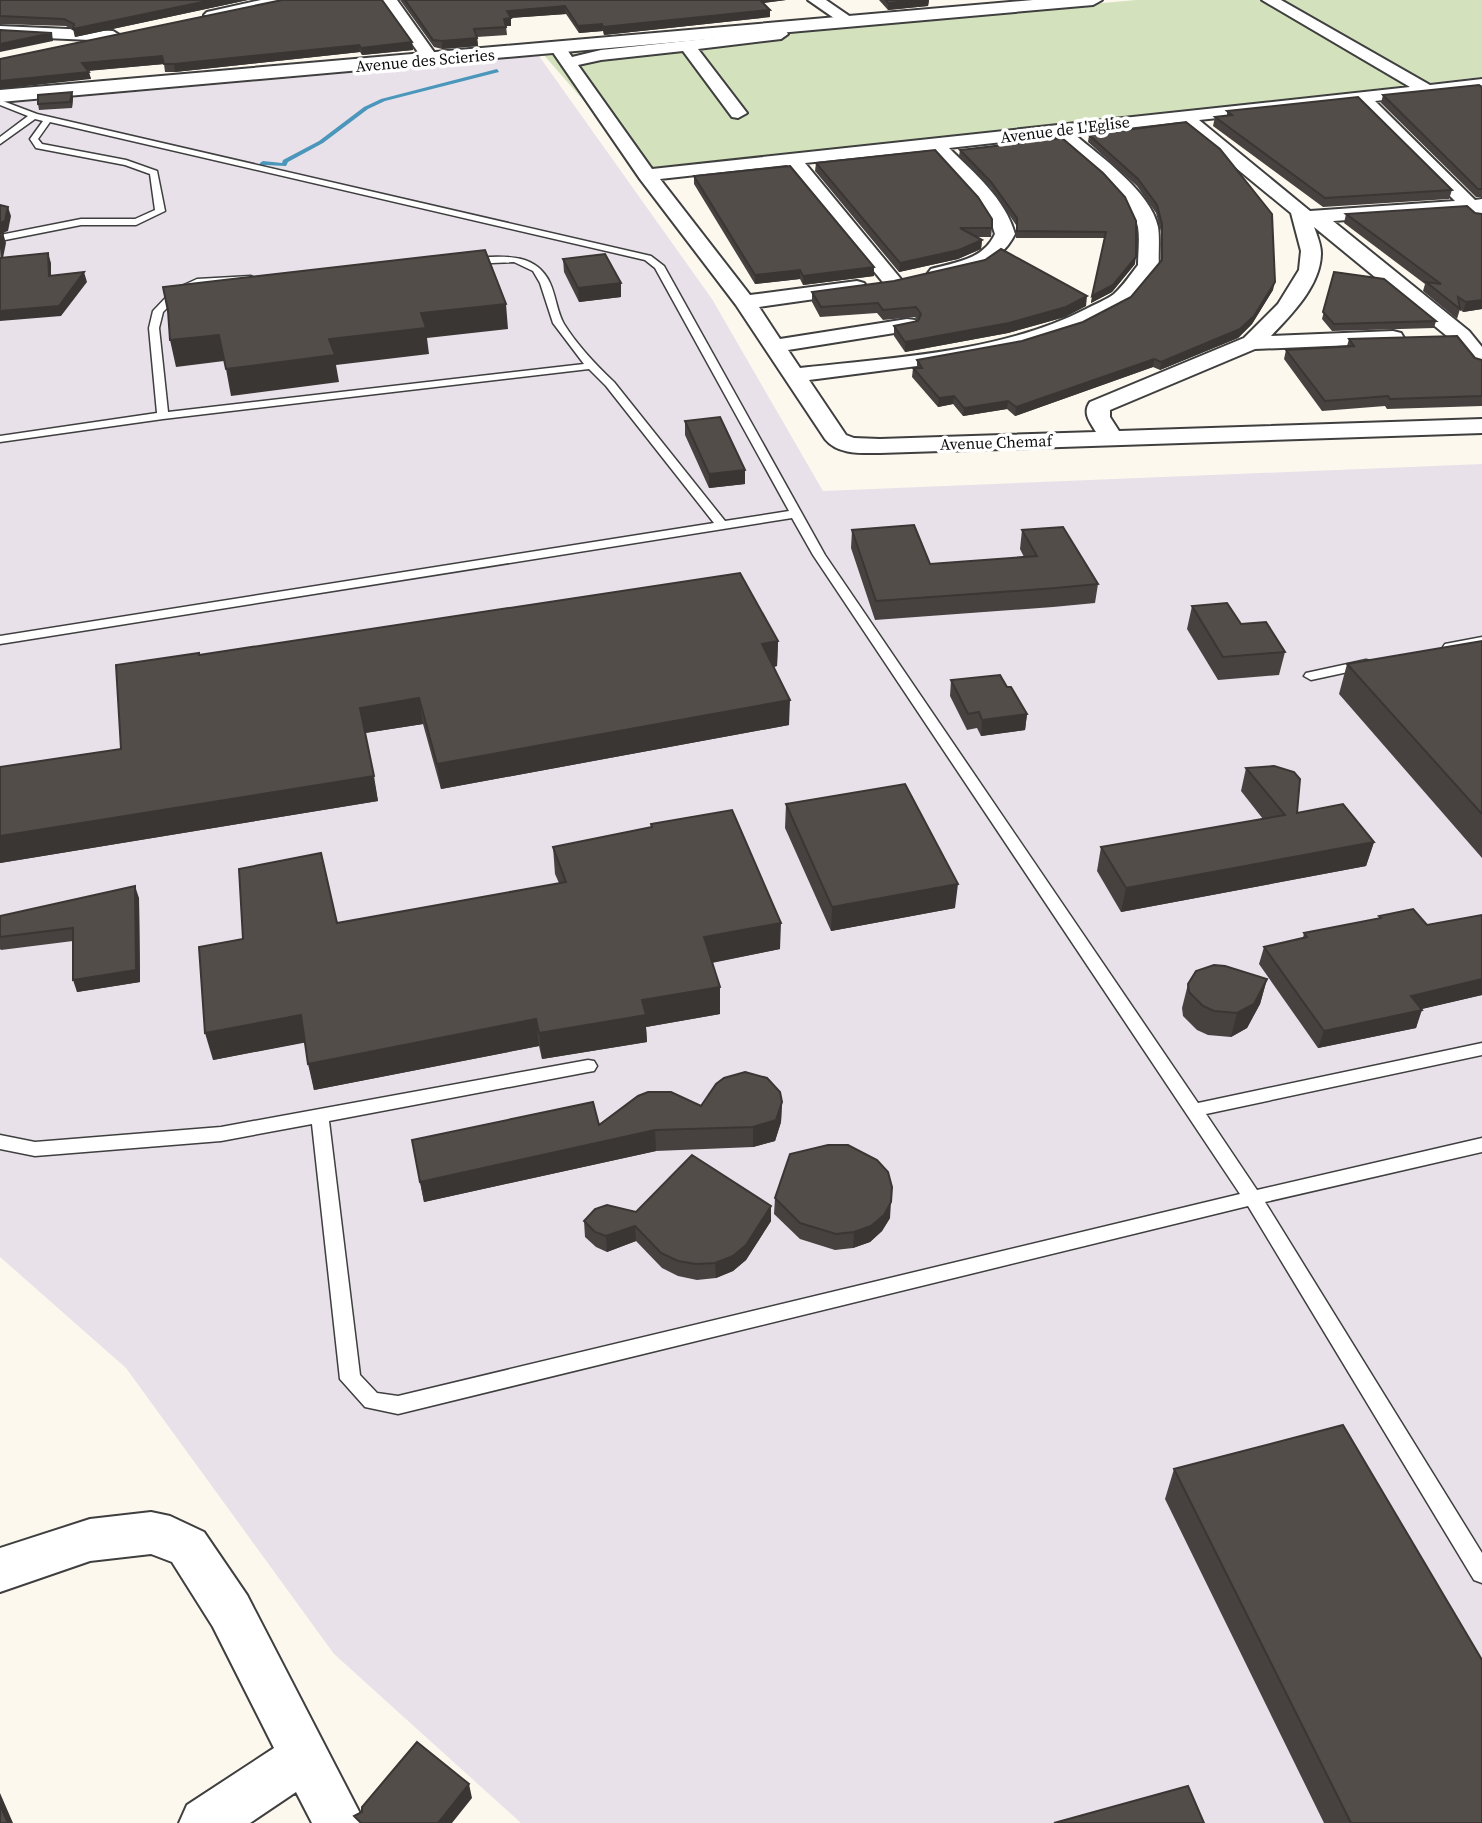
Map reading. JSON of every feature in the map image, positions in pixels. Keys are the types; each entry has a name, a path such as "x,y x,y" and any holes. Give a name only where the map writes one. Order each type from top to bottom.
{"street":[{"path":"191,20 282,0"},
{"path":"816,0 850,22"},
{"name":"Avenue des Scieries","path":"0,96 431,59 563,55 776,28 1093,0"},
{"path":"1270,0 1424,88"},
{"path":"395,1 431,59"},
{"path":"563,55 601,55 775,36 780,34 776,28"},
{"path":"0,31 120,35 50,49"},
{"path":"687,46 738,113"},
{"name":"Avenue Chemaf","path":"563,55 647,175 745,302 836,438 849,445 1482,426"},
{"name":"Avenue de L'Eglise","path":"647,175 1424,88 1482,84"},
{"path":"1361,97 1478,209"},
{"path":"1183,116 1294,205 1303,217 1311,251 1309,270 1286,308 1252,344"},
{"path":"794,375 984,350 1031,339 1097,312 1128,292 1149,265 1152,248 1149,227 1130,193 1058,129"},
{"path":"745,302 893,282 976,263 997,249 1005,234 998,216 982,194 935,144"},
{"path":"792,160 893,282"},
{"path":"1303,217 1478,209"},
{"path":"1303,217 1325,224 1472,336 1482,361"},
{"path":"775,346 907,325"},
{"path":"1113,439 1097,412 1104,403 1252,344 1472,336"},
{"path":"0,1570 90,1539 151,1533 170,1537 188,1548 230,1611 339,1823"},
{"path":"205,1823 304,1757"}],"lane":[{"path":"0,102 34,116 648,258 659,266 819,555 1253,1198 1482,1573"},
{"path":"0,141 34,116"},
{"path":"0,238 81,222 136,222 160,211 154,173 147,169 121,161 61,153 39,146 34,139 48,119"},
{"path":"460,262 515,259 537,269 545,283 558,323 590,366 610,384 723,527"},
{"path":"163,415 153,328 158,311 177,292 200,281 259,279"},
{"path":"0,439 163,415 590,366"},
{"path":"0,640 794,514"},
{"path":"1429,652 1482,641"},
{"path":"1311,676 1377,662"},
{"path":"1195,1110 1482,1049"},
{"path":"0,1142 35,1149 221,1134 588,1066"},
{"path":"320,1116 350,1378 372,1401 398,1405 1482,1145"}],"shaded area":[{"path":"539,56 712,299 823,491 1482,464 1482,1823 521,1823 334,1654 126,1368 0,1257 0,104"}],"green space":[{"path":"1136,0 1482,0 1482,77 645,171 543,54"}],"building":[{"path":"0,0 212,0 73,29 74,24 64,19 0,16"},
{"path":"282,0 382,0 412,42 174,64 164,64 162,56 82,63 89,72 0,81 0,59"},
{"path":"405,0 760,0 770,10 603,27 602,24 578,26 565,6 507,11 511,18 504,19 506,27 474,29 477,38 442,41 433,40"},
{"path":"886,0 919,0 888,3"},
{"path":"0,30 52,33 0,44"},
{"path":"1479,85 1482,87 1482,189 1478,189 1383,95"},
{"path":"72,92 70,102 38,104 38,95"},
{"path":"1358,97 1452,190 1325,198 1215,117 1232,115 1227,111"},
{"path":"1186,122 1220,149 1272,214 1275,282 1254,316 1240,329 1161,362 1154,359 1016,407 1008,401 964,408 954,396 939,398 913,368 922,368 917,360 1022,341 1083,322 1131,297 1162,260 1162,224 1157,205 1138,179 1089,135"},
{"path":"1062,138 1103,173 1125,197 1136,221 1136,257 1113,285 1092,296 1106,232 1017,231 1017,218 991,182 960,150"},
{"path":"935,150 978,197 992,219 992,228 960,228 982,240 959,250 900,263 816,163"},
{"path":"790,166 874,267 803,276 800,270 755,275 694,176"},
{"path":"0,205 8,207 5,221 0,223"},
{"path":"1467,206 1475,213 1482,214 1482,300 1466,302 1458,297 1460,309 1426,282 1441,284 1346,214"},
{"path":"1001,249 1087,296 1066,307 1009,323 905,342 894,326 918,321 921,314 916,307 883,310 878,303 821,307 812,292 894,281 985,260"},
{"path":"485,250 506,304 421,313 426,328 329,339 335,355 226,369 219,335 170,340 163,287"},
{"path":"48,253 49,276 84,272 59,306 0,311 0,258"},
{"path":"605,254 621,283 578,288 563,259"},
{"path":"1334,272 1384,279 1436,321 1334,324 1323,312"},
{"path":"1457,336 1475,358 1482,360 1482,396 1390,399 1388,396 1325,401 1286,350 1354,346 1349,339"},
{"path":"720,417 745,470 709,474 685,421"},
{"path":"914,525 930,564 1037,556 1022,530 1063,527 1098,584 876,601 852,530"},
{"path":"740,573 778,641 762,644 790,700 437,764 419,698 360,708 374,776 0,836 0,767 121,749 116,665 199,655"},
{"path":"1227,603 1241,624 1266,622 1285,652 1223,657 1192,606"},
{"path":"1482,641 1482,814 1347,664"},
{"path":"1000,675 1007,687 1011,687 1027,714 982,720 979,712 968,714 951,680"},
{"path":"1274,766 1294,772 1300,779 1297,813 1343,804 1374,842 1126,888 1101,847 1285,815 1246,768"},
{"path":"905,784 958,884 832,907 786,804"},
{"path":"732,810 781,923 704,937 720,987 642,1000 646,1015 539,1033 536,1019 308,1064 301,1015 205,1033 199,947 243,939 239,869 321,853 337,923 566,882 553,847 652,827 651,824"},
{"path":"135,886 136,970 73,980 73,928 0,937 0,916"},
{"path":"1413,909 1427,925 1482,915 1482,979 1411,996 1422,1010 1324,1031 1264,947 1307,937 1304,933"},
{"path":"1214,965 1267,979 1254,1004 1237,1013 1214,1011 1203,1006 1189,992 1188,984 1196,971"},
{"path":"745,1072 767,1078 780,1092 782,1102 776,1120 753,1127 655,1130 420,1182 412,1140 593,1102 599,1125 638,1096 648,1092 671,1092 701,1106 716,1084 724,1078"},
{"path":"828,1145 848,1145 877,1160 888,1172 892,1187 891,1202 884,1215 871,1226 836,1234 800,1223 775,1198 790,1154"},
{"path":"692,1155 771,1206 746,1245 733,1256 715,1263 678,1261 661,1253 635,1226 606,1236 595,1232 584,1221 595,1209 607,1205 636,1212"},
{"path":"1343,1425 1482,1660 1482,1823 1351,1823 1174,1469"},
{"path":"417,1742 469,1784 438,1823 361,1823 354,1816 362,1812 362,1807"},
{"path":"1188,1786 1204,1823 1054,1823"},
{"path":"0,1805 8,1823 0,1823"}],"waterway":[{"path":"262,167 263,163 284,165 285,161 321,142 366,108 383,100 497,71"}]}
